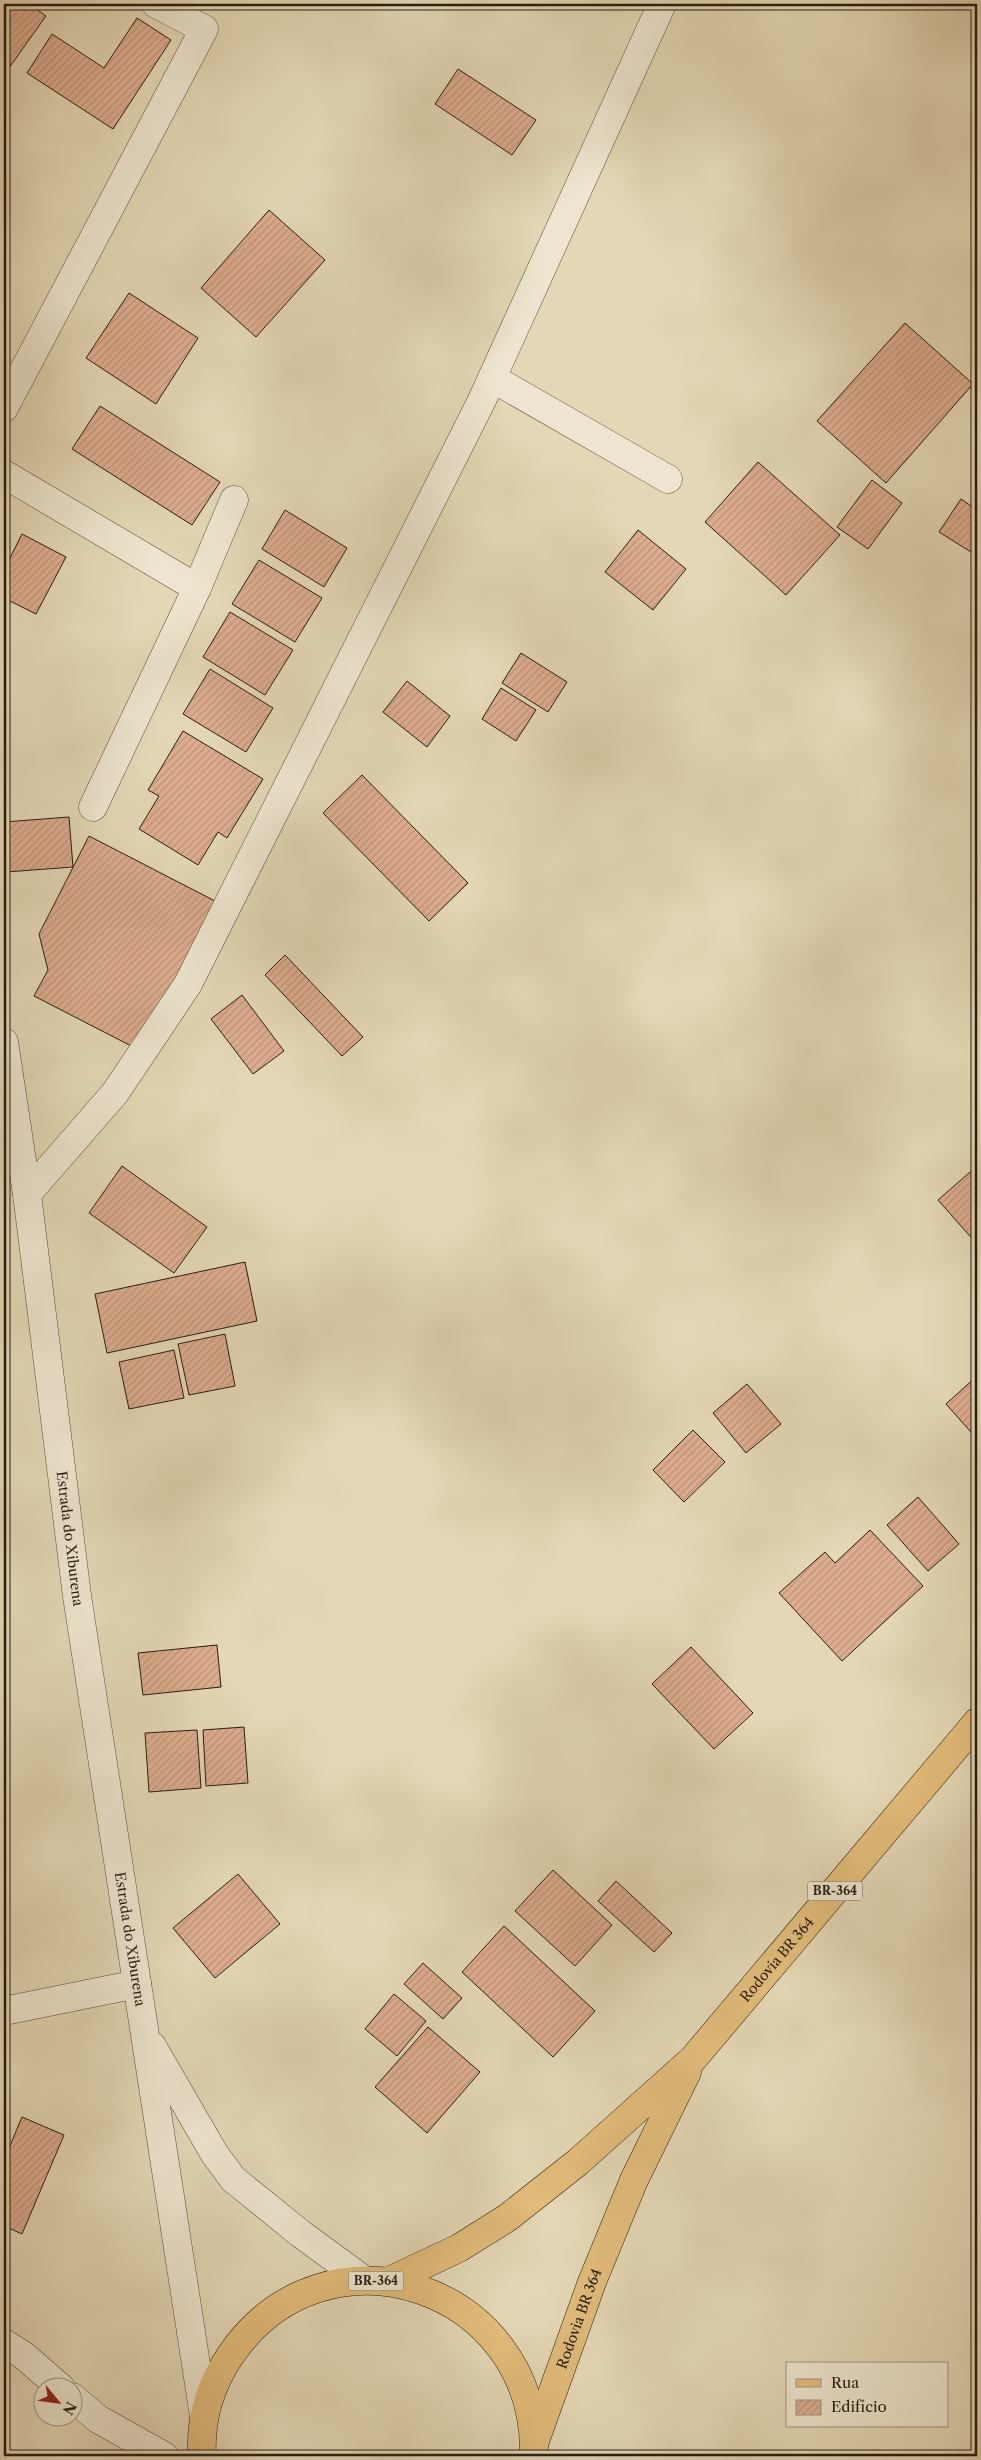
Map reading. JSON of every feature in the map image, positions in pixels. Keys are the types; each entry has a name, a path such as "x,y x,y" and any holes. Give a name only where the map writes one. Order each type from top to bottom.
{"main road":[{"name":"Rodovia BR 364","path":"200,2442 218,2373 244,2335 278,2306 320,2287 377,2281 459,2248 507,2218 578,2162 693,2059 977,1722"},
{"name":"Rodovia BR 364","path":"534,2450 592,2282 634,2180 693,2059"},
{"name":"Rodovia BR 364","path":"377,2281 435,2294 475,2319 506,2354 527,2397 534,2450"}],"street":[{"path":"4,408 204,30 156,4"},
{"path":"28,1194 114,1092 188,984 492,378 662,4"},
{"path":"492,378 668,479"},
{"path":"4,474 196,588"},
{"path":"93,807 196,588 234,500"},
{"name":"Estrada do Xiburena","path":"4,1042 28,1194 77,1596 145,2034 200,2442"},
{"path":"4,2011 137,1984"},
{"name":"Estrada do Xiburena","path":"145,2034 214,2153 233,2179 294,2228 377,2281"},
{"path":"4,2343 24,2355 50,2378"},
{"path":"82,2405 98,2419 164,2456"}],"building":[{"path":"4,4 29,4 46,16 4,75"},
{"path":"137,18 171,40 113,129 27,73 52,34 104,68"},
{"path":"458,69 536,120 512,155 435,104"},
{"path":"269,210 325,260 256,337 201,288"},
{"path":"129,293 198,338 156,404 86,358"},
{"path":"905,323 973,384 886,483 817,421"},
{"path":"100,406 220,482 192,525 72,449"},
{"path":"758,462 840,535 786,595 705,522"},
{"path":"872,480 902,503 868,549 837,527"},
{"path":"961,499 977,510 977,542 971,552 939,532"},
{"path":"285,510 347,548 324,587 262,549"},
{"path":"638,530 686,569 653,610 605,572"},
{"path":"22,534 66,557 36,614 4,598 4,570"},
{"path":"259,560 322,598 295,642 232,604"},
{"path":"230,612 293,650 265,695 203,657"},
{"path":"521,653 567,682 548,712 502,683"},
{"path":"210,669 273,708 246,752 183,714"},
{"path":"407,681 450,716 427,747 383,712"},
{"path":"501,688 536,710 516,741 482,719"},
{"path":"183,731 263,779 227,838 218,832 198,865 139,829 159,796 148,790"},
{"path":"362,775 468,883 429,921 323,813"},
{"path":"69,817 73,867 6,872 4,822"},
{"path":"89,836 215,901 139,1050 34,996 48,970 39,934"},
{"path":"285,955 363,1037 342,1056 265,975"},
{"path":"242,995 284,1051 253,1074 211,1019"},
{"path":"122,1166 207,1227 174,1273 89,1213"},
{"path":"977,1166 977,1242 976,1243 938,1200"},
{"path":"245,1262 257,1321 107,1353 95,1294"},
{"path":"225,1334 235,1386 189,1395 178,1344"},
{"path":"174,1350 184,1398 129,1409 119,1362"},
{"path":"977,1376 977,1439 946,1404"},
{"path":"747,1384 781,1424 746,1453 713,1413"},
{"path":"693,1430 725,1462 684,1502 653,1470"},
{"path":"918,1497 959,1544 928,1571 887,1525"},
{"path":"870,1530 923,1586 842,1661 779,1593 825,1552 835,1563"},
{"path":"217,1645 221,1687 143,1695 138,1653"},
{"path":"4,1647 10,1681 4,1682"},
{"path":"691,1647 753,1713 714,1749 652,1684"},
{"path":"244,1727 248,1783 206,1786 203,1730"},
{"path":"197,1730 201,1788 149,1792 145,1733"},
{"path":"553,1870 612,1925 575,1966 515,1911"},
{"path":"238,1874 280,1924 215,1978 173,1928"},
{"path":"616,1881 672,1933 654,1952 598,1901"},
{"path":"504,1926 595,2011 553,2057 462,1972"},
{"path":"423,1963 462,1998 443,2019 404,1984"},
{"path":"394,1994 426,2021 397,2056 365,2029"},
{"path":"428,2027 480,2072 427,2133 375,2087"},
{"path":"22,2117 64,2135 22,2234 4,2226 4,2160"}]}
